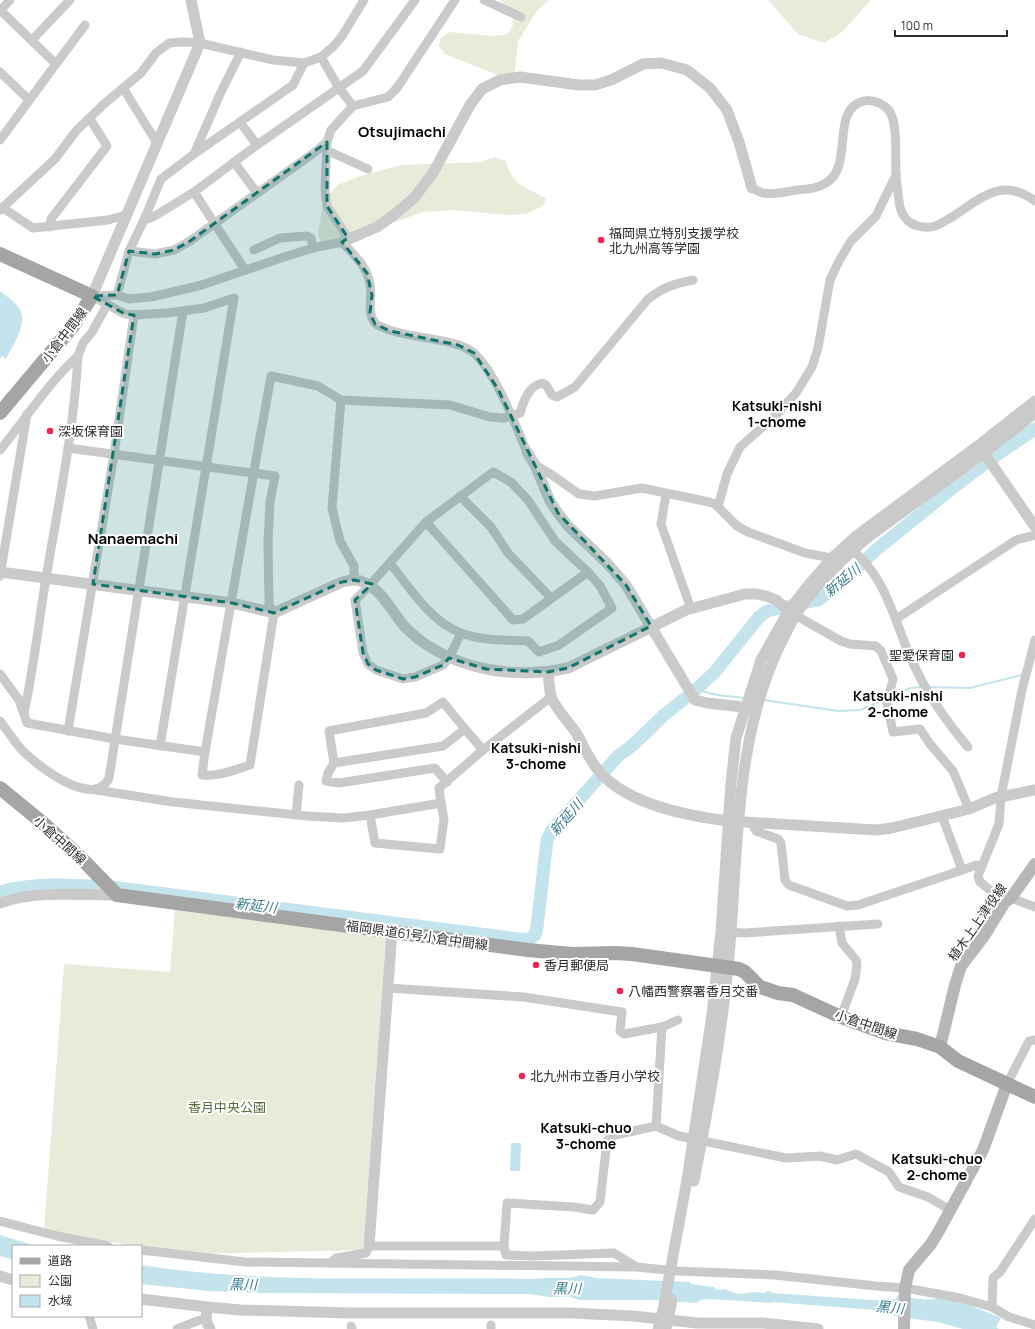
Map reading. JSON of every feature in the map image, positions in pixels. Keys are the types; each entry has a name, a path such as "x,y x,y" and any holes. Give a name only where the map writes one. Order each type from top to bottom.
{"main road":[{"name":"小倉中間線","path":"0,254 92,296 73,326 0,413"},
{"name":"小倉中間線","path":"0,788 44,824 80,857 116,895"},
{"name":"植木上上津役線","path":"940,1047 961,966 1035,864"},
{"name":"福岡県道61号小倉中間線","path":"116,895 241,913 548,952 572,954 632,954 723,966"},
{"name":"小倉中間線","path":"723,966 739,969 745,972 760,987 778,993 793,995 841,1017 885,1033 918,1039 940,1047 958,1061 1035,1097"},
{"path":"904,1329 906,1290 910,1270 931,1244 983,1150 1007,1084"}],"street":[{"path":"10,0 0,11 56,64"},
{"path":"32,40 70,0"},
{"path":"92,296 200,43 191,0"},
{"path":"126,215 108,220 33,228 1,209 55,159 76,131 141,73 156,53 169,43 200,43 273,60 304,63 321,57 342,36 364,0"},
{"path":"144,220 153,217 194,192 256,145 363,71 415,0"},
{"path":"455,0 397,88 388,97 353,106 330,130 327,146 325,189 328,206 345,240 367,273 372,294 370,313 375,324 390,331 458,345 474,353 488,370 498,389 550,501 568,526 607,563 626,585 695,700 707,703 751,707"},
{"path":"484,0 521,17"},
{"path":"1,136 85,25"},
{"path":"194,154 221,92 241,52"},
{"path":"321,57 339,88 353,106"},
{"path":"117,295 129,251 161,179 194,154 293,85 304,63"},
{"path":"92,296 117,295 129,299 151,297 202,285 313,248 345,240 377,227 414,198 433,173 470,105 482,89 500,80 520,77 579,85 595,85 611,80 643,64 662,63 687,70 710,88 727,110 752,188 764,193 815,188 834,177 839,167 842,153 844,125 847,114 854,106 864,101 875,101 884,106 890,113 895,132 896,174 900,209 908,221 927,228 939,225 991,192 1004,189 1020,192 1035,201"},
{"path":"0,72 29,100"},
{"path":"123,88 157,143"},
{"path":"50,226 51,219 107,146 90,119"},
{"path":"240,122 256,145"},
{"path":"327,146 368,169"},
{"path":"129,251 155,254 174,250 216,224 315,152 327,146"},
{"path":"234,162 257,193"},
{"path":"718,507 727,474 740,447 774,417 796,393 812,367 818,348 830,280 851,241 876,216 896,174"},
{"path":"194,192 245,270"},
{"path":"254,250 280,238 307,236 311,238 313,248"},
{"path":"68,448 205,468 253,473 275,476 270,502 268,541 269,605 274,613 250,765 226,773 208,776 202,775 253,473 271,376 318,386 341,400 450,406 490,417 504,418 520,412 526,395 536,384 542,382 546,385 552,395 558,397 575,387 648,299 662,289 676,283 693,280"},
{"path":"92,296 125,314 134,315 167,314 204,308 234,298 160,746"},
{"path":"24,713 33,670 46,578 68,448 78,356 83,343 92,332 107,305"},
{"path":"96,790 106,783 109,778 182,311"},
{"path":"68,731 114,454 134,315"},
{"path":"0,450 20,426 27,414 78,356"},
{"path":"341,400 332,508 340,541 354,566 354,580"},
{"path":"664,1320 698,1140 707,1051 723,966 734,821 751,726 751,707 772,663 792,613 806,588 832,558 868,537 981,449 1035,401"},
{"path":"981,449 1035,413"},
{"path":"27,414 0,574 46,578 232,603 274,613 342,582 354,580 370,585 405,628 427,645 450,658 467,665 520,673 548,672 568,668 651,626 691,609 745,594 766,596 776,600 792,613 841,641 850,644 876,646 881,651 893,679 887,702 893,732 916,728 920,729 930,744 953,771 969,809"},
{"path":"981,449 1035,527"},
{"path":"535,466 552,475 579,494 595,496 642,488 709,502 718,507 737,526 748,532 805,553 832,558"},
{"path":"390,563 429,612 445,624 461,633 494,640 528,641 539,652 559,645 612,608 600,586 588,572 555,541 528,500 511,482 493,472 426,522 355,600 363,653 368,664 376,670 404,678 415,677 443,665 450,658 461,633"},
{"path":"666,494 661,524 691,609"},
{"path":"460,496 491,527 508,553 551,598"},
{"path":"426,522 513,620 523,619 588,572"},
{"path":"896,618 1016,540 1035,535"},
{"path":"792,613 816,589 849,548"},
{"path":"849,548 868,564 896,618 912,661 927,692 968,747"},
{"path":"1035,640 1030,678 1022,690 1002,798 999,824 978,876 980,882 1008,900 1035,907"},
{"path":"548,672 551,698 575,732 595,766 610,782 633,796 674,812 734,821 876,830 892,828 942,816 969,809 995,798 1002,798 1035,790"},
{"path":"0,674 20,700 27,723 114,739 205,752"},
{"path":"370,816 375,842 440,849 444,819 440,803 440,788 484,750 551,698"},
{"path":"447,782 435,768 340,783 326,781 328,773 334,763 328,731 426,713 443,702 484,750"},
{"path":"0,721 22,750 46,771 66,783 81,788 173,802 296,815 344,818 370,816 440,803"},
{"path":"334,763 444,746 465,729"},
{"path":"296,815 299,785"},
{"path":"942,816 962,870"},
{"path":"751,822 756,830 778,839 781,843 786,880 789,885 847,906 858,905 977,865 981,867"},
{"path":"0,903 40,894 116,895"},
{"path":"726,932 752,932 878,924"},
{"path":"839,926 842,943 856,960 857,966 855,979 841,1017"},
{"path":"331,1263 336,1258 366,1253 369,1246 392,931"},
{"path":"388,988 523,997 622,1012 620,1031 624,1034 662,1027 678,1020"},
{"path":"656,1126 662,1027"},
{"path":"1007,1084 1028,1041 1035,1040"},
{"path":"636,1267 614,1253 533,1256 506,1255 504,1246 507,1203 574,1207 593,1210 600,1202 607,1141 611,1136 656,1126 679,1136 786,1158 820,1156 837,1160 856,1154 889,1172 899,1188 928,1197 950,1210"},
{"path":"0,1221 57,1236 103,1245"},
{"path":"992,1307 994,1278 1000,1272 1034,1221"},
{"path":"369,1246 504,1246"},
{"path":"142,1250 245,1262 636,1267 775,1275 876,1286 960,1298 992,1307 1009,1317 1035,1325"},
{"path":"0,1276 12,1280"},
{"path":"142,1299 207,1308 241,1310 350,1313 572,1313 633,1316 697,1323 763,1323 818,1329"},
{"path":"207,1308 208,1324"},
{"path":"89,1317 93,1329"},
{"path":"177,1329 200,1320 208,1324"}],"highlighted area":[{"path":"327,142 327,206 348,238 342,242 367,273 372,295 370,313 375,324 390,331 458,345 474,353 498,389 558,513 626,585 651,626 568,668 548,672 486,669 449,658 443,665 415,677 403,679 376,670 368,664 363,653 355,600 372,584 354,580 342,582 274,613 232,603 93,584 134,315 125,314 92,296 117,295 129,251 155,254 174,250 190,241"}],"green space":[{"path":"501,0 549,0 537,11 518,41 514,78 503,77 445,54 439,46 441,38 449,32 493,36 508,34 513,25 512,16"},
{"path":"768,0 871,0 842,32 824,43 798,34"},
{"path":"494,157 506,161 508,169 516,180 546,199 543,206 526,214 507,215 452,210 423,212 384,226 321,244 318,234 322,209 328,195 338,185 360,176 401,165 482,162"},
{"name":"香月中央公園","path":"175,908 386,936 363,1250 196,1254 142,1246 142,1245 98,1240 44,1230 64,964 170,972"}],"water":[{"path":"0,291 19,308 22,314 19,334 6,359 2,356 0,358"},
{"path":"511,1143 521,1143 520,1171 510,1171"},
{"path":"0,1235 33,1245 12,1245 12,1260 0,1256"},
{"name":"黒川","path":"142,1265 237,1275 286,1277 531,1279 570,1278 581,1275 596,1278 691,1282 691,1284 714,1287 719,1290 724,1289 738,1294 755,1292 765,1293 767,1291 772,1293 886,1301 895,1299 898,1295 925,1300 931,1300 939,1297 967,1304 1001,1318 996,1327 999,1329 963,1329 937,1322 895,1316 888,1311 772,1302 709,1299 701,1300 696,1303 651,1300 579,1300 571,1297 550,1297 528,1294 262,1293 209,1291 142,1284"}],"waterway":[{"name":"新延川","path":"0,892 41,885 111,887 528,940 535,935 537,927 547,840 552,830 618,756 633,745 664,715 714,673 759,617 767,611 818,600 836,587 876,550 955,486 992,458 1035,429"},
{"path":"928,687 970,688 1022,675"},
{"path":"892,697 910,688 922,687"},
{"path":"698,689 715,694 745,698"},
{"path":"763,700 839,711 860,710 884,700"}],"place":[{"name":"福岡県立特別支援学校 北九州高等学園","path":"601,240"},
{"name":"深坂保育園","path":"50,431"},
{"name":"聖愛保育園","path":"962,655"},
{"name":"香月郵便局","path":"536,965"},
{"name":"八幡西警察署香月交番","path":"620,991"},
{"name":"北九州市立香月小学校","path":"522,1076"}],"district":[{"name":"Otsujimachi","path":"402,131"},
{"name":"Katsuki-nishi 1-chome","path":"777,414"},
{"name":"Nanaemachi","path":"133,538"},
{"name":"Katsuki-nishi 2-chome","path":"898,704"},
{"name":"Katsuki-nishi 3-chome","path":"536,756"},
{"name":"Katsuki-chuo 3-chome","path":"586,1136"},
{"name":"Katsuki-chuo 2-chome","path":"937,1166"}]}
